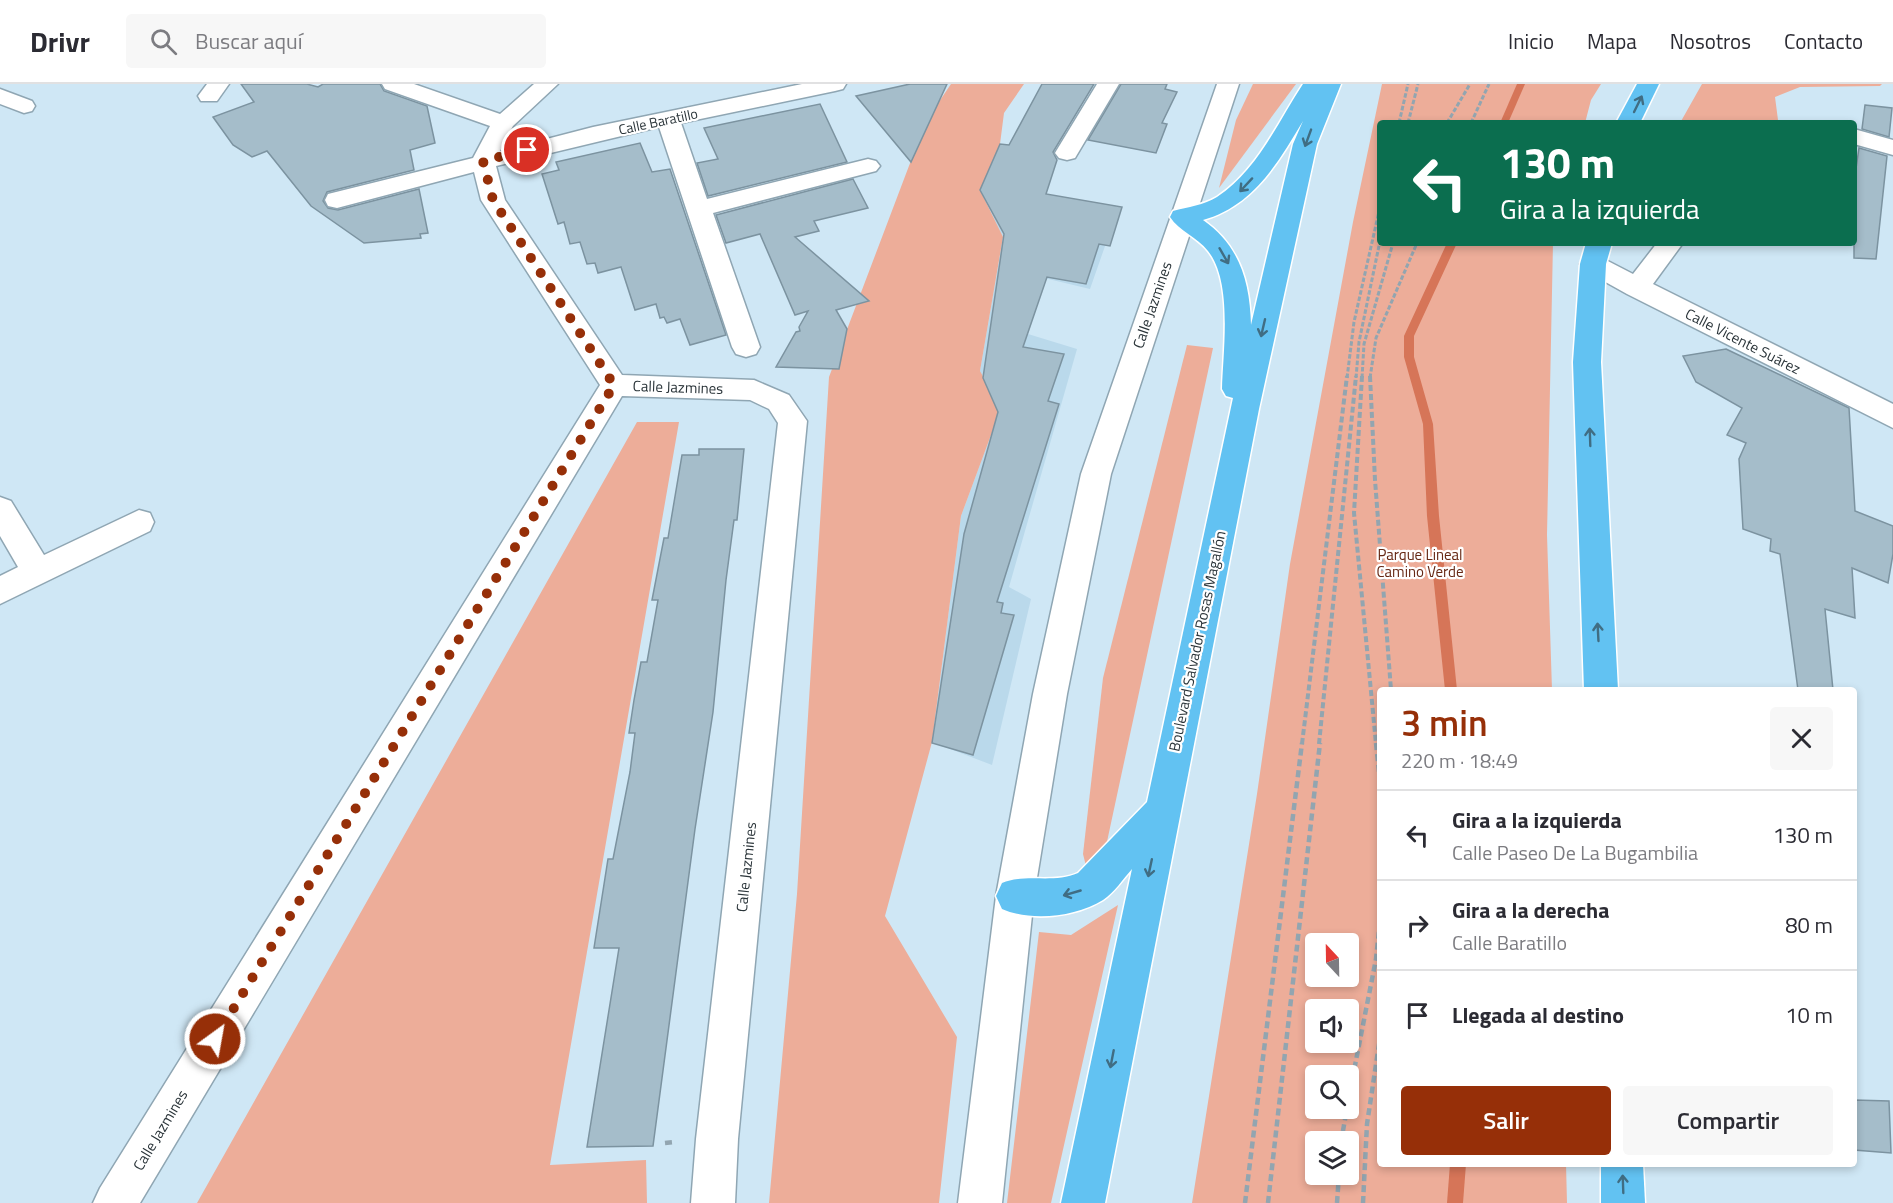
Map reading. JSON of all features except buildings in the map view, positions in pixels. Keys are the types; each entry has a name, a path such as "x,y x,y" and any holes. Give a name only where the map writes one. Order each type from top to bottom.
{"highway":[{"path":"1182,217 1224,203 1240,192 1253,177 1314,84"},
{"name":"Boulevard Salvador Rosas Magallón","path":"1083,1203 1237,445 1305,144 1330,84"},
{"path":"1630,120 1648,84"},
{"path":"1182,217 1208,235 1221,249 1229,264 1234,284 1237,445"},
{"path":"1596,253 1587,362 1601,687"},
{"path":"1015,896 1070,896 1091,886 1161,813"},
{"path":"1622,1167 1623,1203"}],"street":[{"path":"393,84 503,123"},
{"path":"547,84 503,123 483,161 493,200 614,385"},
{"name":"Calle Baratillo","path":"337,200 593,134 835,84"},
{"path":"1067,153 1108,84"},
{"name":"Calle Jazmines","path":"980,1203 1015,896 1050,694 1096,474 1228,84"},
{"path":"0,96 24,106"},
{"path":"669,119 697,209 746,346"},
{"path":"1857,137 1893,148"},
{"path":"697,209 868,166"},
{"path":"1636,288 1668,246"},
{"name":"Calle Vicente Suárez","path":"1596,253 1636,288 1893,417"},
{"name":"Calle Jazmines","path":"115,1203 614,385 754,390 779,402 793,421 717,1139 713,1203"},
{"path":"0,509 38,572"},
{"path":"0,591 139,522"}],"path":[{"path":"1400,120 1408,84"},
{"path":"1409,120 1418,84"},
{"path":"1449,120 1470,84"},
{"path":"1472,120 1489,84"},
{"path":"1245,1203 1354,322 1377,220"},
{"path":"1268,1203 1321,734 1359,342 1379,246"},
{"path":"1377,750 1354,513 1364,344 1392,246"},
{"path":"1391,687 1375,480 1370,370 1376,338 1416,246"},
{"path":"1355,1065 1377,950"},
{"path":"1363,1203 1366,1124 1377,1056"},
{"path":"1337,1203 1338,1185"}],"shaded area":[{"path":"980,191 1118,209 1090,289 1040,277 1028,334 1077,349 1009,587 1031,599 992,765 932,742 961,516 1001,408 980,371 1003,237"}],"green space":[{"path":"951,84 1024,84 1004,113 1000,144 980,190 1003,237 980,371 1001,408 961,516 932,742 885,916 957,1037 939,1203 769,1203 797,894 829,377 926,121"},
{"path":"1253,84 1296,84 1219,188 1236,120"},
{"name":"Parque Lineal Camino Verde","path":"1382,84 1601,84 1591,100 1586,120 1377,120 1377,246 1553,246 1547,535 1552,687 1377,687 1377,1167 1566,1167 1567,1203 1192,1203 1257,794 1290,564 1353,222"},
{"path":"1702,84 1882,84 1880,86 1800,87 1775,97 1778,120 1682,120"},
{"path":"1187,345 1213,348 1105,851 1087,870 1083,854 1103,678"},
{"path":"637,422 679,422 550,1165 646,1160 647,1203 197,1203"},
{"path":"1118,905 1051,1203 1007,1203 1039,932 1071,935"}],"waterway":[{"path":"1505,120 1521,84"},
{"path":"1451,246 1409,336 1409,357 1428,424 1433,516 1451,687"},
{"path":"1455,1203 1458,1167"}],"route":[{"path":"215,1039 614,385 493,200 483,161 527,150"}]}
